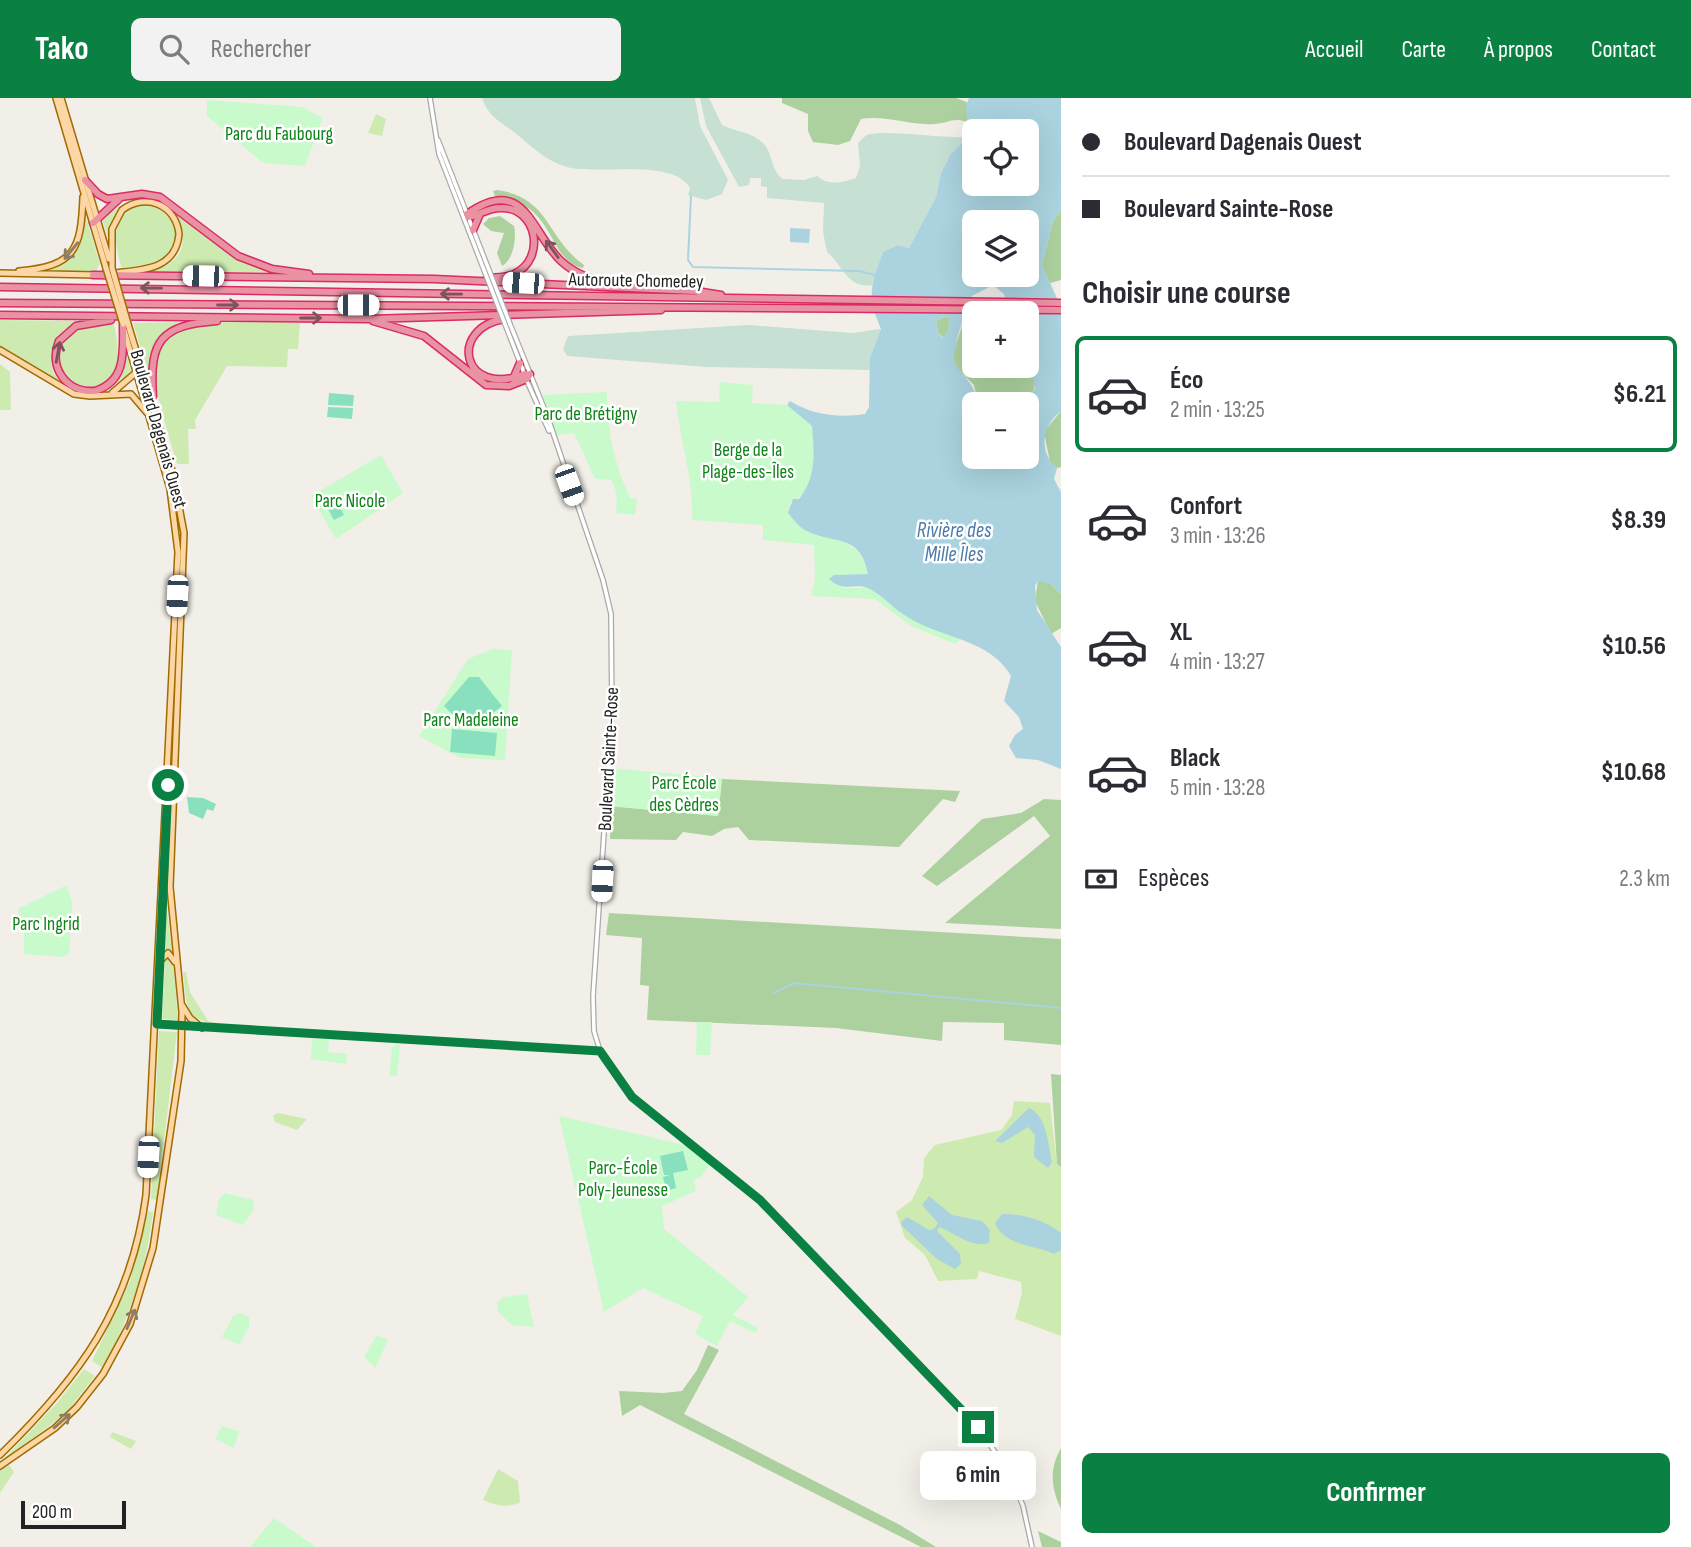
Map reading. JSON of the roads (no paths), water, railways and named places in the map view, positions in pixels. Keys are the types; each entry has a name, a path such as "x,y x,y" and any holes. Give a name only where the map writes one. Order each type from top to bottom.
{"highway":[{"path":"85,180 102,197 119,199 142,194 160,197 226,248 248,261 280,270 342,278"},
{"path":"95,221 119,199"},
{"path":"466,217 495,203 519,206 532,217 550,248 564,264 585,277 621,287"},
{"path":"464,280 512,275 523,267 533,251 533,232 521,215 503,208 466,217"},
{"path":"473,230 480,214"},
{"path":"93,275 464,280 696,291 740,299"},
{"name":"Autoroute Chomedey","path":"0,287 740,299 1061,310"},
{"name":"Autoroute Chomedey","path":"0,303 708,307 1061,303"},
{"path":"126,321 122,362 113,381 101,389 88,391 65,381 55,359 64,334 81,324 126,321 261,318 360,319 524,315 708,307"},
{"path":"0,315 126,321"},
{"path":"524,315 483,326 474,334 469,349 471,363 482,376 496,381 527,376"},
{"path":"153,396 152,356 159,342 172,330 189,323 261,318"},
{"path":"360,319 402,327 425,336 486,386 503,387 527,376"},
{"path":"513,379 520,363"}],"main road":[{"name":"Boulevard Dagenais Ouest","path":"0,1455 52,1404 77,1372 108,1324 125,1284 145,1202 160,965 178,552 172,496 139,370 85,180 58,98"},
{"name":"Boulevard Dagenais Ouest","path":"58,98 83,190 95,221"},
{"path":"0,273 48,268 67,258 82,232 83,190"},
{"path":"0,273 93,275 149,269 167,260 175,250 179,234 169,211 156,203 142,201 120,212 112,229 109,268"},
{"path":"0,350 71,393 88,396 131,394 150,416"},
{"name":"Boulevard Dagenais Ouest","path":"0,1466 55,1428 85,1399 113,1358 132,1319 154,1242 181,1061 181,1003 170,887 184,543 177,486 139,370"},
{"path":"111,393 139,370"},
{"path":"153,396 153,409"},
{"path":"160,965 164,955 170,953 178,969"},
{"path":"181,1003 190,1018 202,1028"}],"street":[{"name":"Boulevard Sainte-Rose","path":"430,98 436,135 552,436 603,580 612,629 609,768 593,996 594,1031 600,1051 632,1097 760,1200 978,1427 1011,1476 1023,1506 1032,1547"},
{"name":"Boulevard Sainte-Rose","path":"466,217 486,270"},
{"name":"Boulevard Sainte-Rose","path":"508,324 520,363 527,376"},
{"path":"157,1024 600,1051"}],"water":[{"name":"Rivière des Mille Îles","path":"969,98 1061,98 1061,210 1053,221 1042,265 1061,307 1061,411 1050,423 1045,446 1057,468 1054,479 1061,492 1061,594 1051,584 1038,581 1035,586 1037,610 1061,647 1061,769 1038,760 1016,758 1009,746 1015,735 1023,729 1019,717 1004,701 1011,676 1002,664 979,647 909,618 870,589 840,586 829,579 834,575 868,574 865,561 853,546 806,531 788,513 793,499 799,499 805,491 812,473 814,455 812,426 787,405 790,401 807,410 826,414 865,414 869,407 870,357 881,329 873,307 872,290 883,252 898,245 909,248 936,197 941,173 950,155 962,143 962,196 1039,196 1039,119 967,119 966,106","holes":["946,316 950,319 948,331 943,338 938,333 936,321"]},
{"path":"790,228 810,229 809,243 790,242"},
{"path":"1029,1108 1040,1117 1046,1131 1052,1162 1048,1168 1034,1157 1035,1135 1028,1127 1002,1143 995,1141"},
{"path":"929,1196 952,1215 982,1221 990,1230 989,1243 977,1244 939,1227 937,1231 960,1254 961,1264 955,1269 937,1259 902,1226 901,1222 907,1217 929,1230 934,1229 938,1223 922,1205"},
{"path":"1002,1214 1017,1215 1049,1225 1061,1233 1061,1250 1054,1254 1013,1241 999,1231 995,1223"}],"waterway":[{"path":"691,196 688,260 693,267 859,271 875,275"},
{"path":"774,993 794,983 1061,1008"}],"park label":[{"name":"Parc du Faubourg","path":"279,134"},
{"name":"Parc de Brétigny","path":"586,414"},
{"name":"Berge de la Plage-des-Îles","path":"748,461"},
{"name":"Parc Nicole","path":"350,501"},
{"name":"Parc Madeleine","path":"471,720"},
{"name":"Parc École des Cèdres","path":"684,794"},
{"name":"Parc Ingrid","path":"46,924"},
{"name":"Parc-École Poly-Jeunesse","path":"623,1179"}]}
